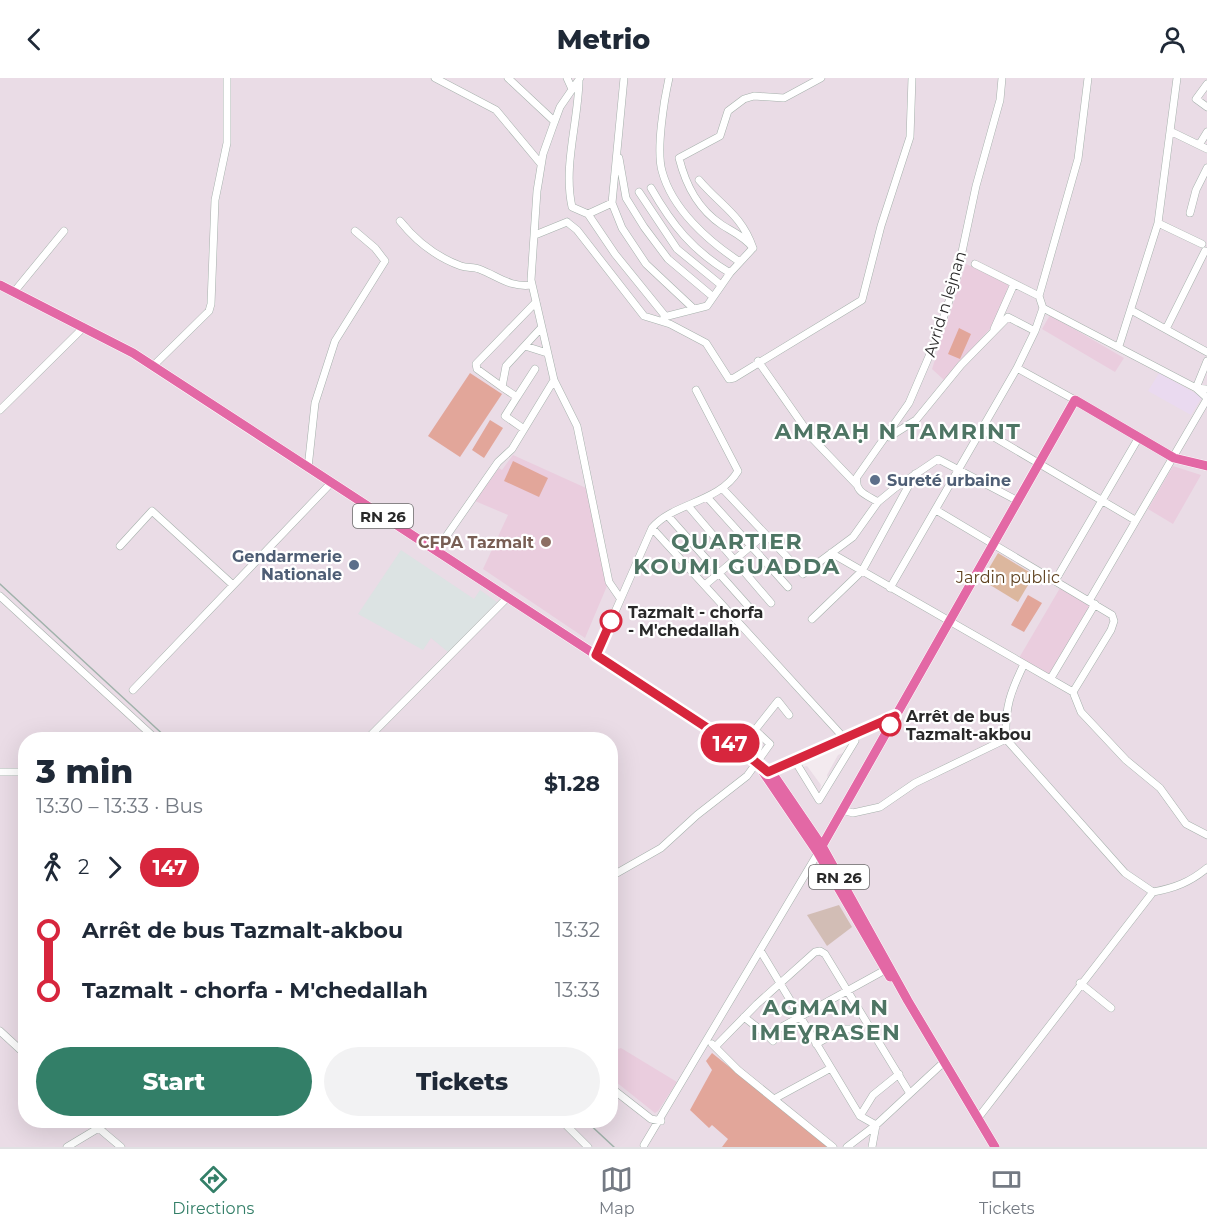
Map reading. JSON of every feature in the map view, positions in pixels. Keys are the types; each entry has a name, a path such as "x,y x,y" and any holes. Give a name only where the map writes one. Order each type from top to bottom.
{"main road":[{"name":"RN 26","path":"0,285 84,327 153,366 741,750 774,777 820,849 995,1147"},
{"path":"820,849 1075,400 1174,458 1207,466"},
{"name":"RN 26","path":"756,763 820,849 885,970 908,1001"}],"street":[{"path":"153,366 209,311 211,304 215,200 227,143 227,78"},
{"path":"435,78 496,110 542,164"},
{"path":"508,78 554,121"},
{"path":"567,78 572,89"},
{"path":"624,78 612,203 622,228 646,264 694,309"},
{"path":"669,78 660,158 665,179 683,211 698,228 711,242 740,262"},
{"path":"753,248 747,240 719,223 699,204 684,180 679,158 720,136 728,111 744,99 754,96 784,98 821,78"},
{"path":"567,222 577,230 634,305 645,316 670,324 706,343 729,378 862,300 881,226 910,137 912,78"},
{"name":"Avrid n lejnan","path":"856,484 857,477 887,438 909,403 930,357 956,280 976,186 1000,100 1002,78"},
{"path":"890,588 1017,368 1035,331 1043,308 1040,296 1078,159 1088,78"},
{"path":"1119,346 1158,223 1172,132 1175,79"},
{"path":"535,235 567,222 572,207 568,190 569,173 580,80"},
{"path":"580,80 572,89 554,121 542,164 537,191 532,285 554,380 577,426 609,582 620,598"},
{"path":"1207,84 1196,99 1207,107"},
{"path":"1172,132 1207,149"},
{"path":"1199,146 1207,132"},
{"path":"617,150 626,198 644,227 668,259 712,296"},
{"path":"1190,213 1196,190 1207,168"},
{"path":"699,180 716,200 740,219 753,248"},
{"path":"651,188 680,234 706,258 730,273"},
{"path":"639,192 677,249 721,285"},
{"path":"588,214 612,203"},
{"path":"572,207 588,214 633,277 666,317"},
{"path":"400,221 424,246 459,265 479,269 504,282 520,286 532,285"},
{"path":"1158,223 1205,247 1166,329"},
{"path":"14,292 64,231"},
{"path":"308,468 315,403 335,341 385,261 375,248 355,231"},
{"path":"656,320 707,306 730,273 753,248"},
{"path":"975,264 1040,296"},
{"path":"992,334 1014,284"},
{"path":"517,397 477,369 476,364 536,302"},
{"path":"1043,308 1196,388 1207,398 1136,520 1051,678"},
{"path":"1131,310 1207,352"},
{"path":"887,438 907,428 1008,317 1035,331"},
{"path":"0,410 84,327"},
{"path":"502,387 506,366 541,328"},
{"path":"525,346 547,354"},
{"path":"1196,388 1207,360"},
{"path":"758,361 812,438 856,484 858,490 878,502"},
{"path":"1017,368 1075,400"},
{"path":"524,429 506,416 535,369"},
{"path":"436,552 498,462 512,449 554,380"},
{"path":"1196,388 1207,389"},
{"path":"596,655 652,528 668,516 722,488 738,471 696,390"},
{"path":"897,423 907,428"},
{"path":"982,430 1136,520"},
{"path":"1055,581 1138,437"},
{"path":"1207,457 1207,466"},
{"path":"722,488 803,574 853,537 878,502 938,459 1018,501"},
{"path":"812,619 862,571 917,472"},
{"path":"133,690 331,483"},
{"path":"707,496 788,586"},
{"path":"689,507 771,603"},
{"path":"936,510 1112,615 1114,621 1072,692"},
{"path":"120,546 152,511 233,585"},
{"path":"668,516 757,616"},
{"path":"652,528 845,739"},
{"path":"705,585 765,534"},
{"path":"831,553 1072,692 1081,712 1126,760 1160,788 1186,824 1207,835"},
{"path":"0,596 148,732"},
{"path":"374,732 507,598"},
{"path":"1024,664 1006,705 1006,739 1125,873 1154,892"},
{"path":"618,872 661,848 697,815 747,776 771,744 755,730 778,701 789,715"},
{"path":"768,772 895,716"},
{"path":"842,810 853,813 880,807 915,783 1006,739"},
{"path":"795,761 819,800 855,741"},
{"path":"0,772 18,772"},
{"path":"644,1145 661,1121 820,849"},
{"path":"978,1118 1062,1010 1080,983 1154,892 1174,888 1192,880 1207,868"},
{"path":"760,950 860,1116 876,1125"},
{"path":"715,1047 815,952 820,951 825,954 909,1092"},
{"path":"767,1035 885,970"},
{"path":"1080,983 1111,1008"},
{"path":"744,1017 773,1041"},
{"path":"816,1044 843,1029 850,1029"},
{"path":"0,1031 18,1048"},
{"path":"707,1041 738,1070 833,1147"},
{"path":"847,1147 876,1125 944,1062"},
{"path":"774,1099 831,1068"},
{"path":"860,1116 873,1095 898,1074"},
{"path":"618,1093 651,1119 661,1121"},
{"path":"872,1147 876,1125"},
{"path":"569,1128 588,1147"},
{"path":"67,1147 97,1129 121,1147"}],"shaded area":[{"path":"966,264 1009,284 996,322 944,380 932,369"},
{"path":"1050,315 1124,358 1115,372 1042,329"},
{"path":"959,328 971,334 960,359 948,354"},
{"path":"470,373 502,394 460,457 428,436"},
{"path":"1159,373 1202,397 1191,415 1148,391"},
{"path":"490,420 503,428 484,458 472,450"},
{"name":"CFPA Tazmalt","path":"513,455 586,488 607,586 585,638 483,569 508,515 475,501 499,468 502,470"},
{"path":"513,461 548,478 539,497 504,481"},
{"path":"1173,466 1201,475 1173,524 1148,509"},
{"path":"401,550 474,599 480,590 497,602 448,652 431,638 423,650 358,614"},
{"path":"1060,588 1090,605 1050,675 1019,658"},
{"path":"1028,595 1042,603 1024,632 1011,625"},
{"path":"850,742 845,752 838,755 827,775 828,780 820,790 821,785 807,766 802,767 801,765"},
{"path":"839,905 852,927 827,946 807,915"},
{"path":"621,1048 677,1082 655,1113 618,1084 618,1049"},
{"path":"712,1053 829,1147 722,1147 728,1139 712,1125 709,1128 690,1110 712,1070 706,1061"}],"green space":[{"name":"Jardin public","path":"998,553 1034,575 1018,602 982,580"}],"railway":[{"path":"0,584 160,732"},
{"path":"594,1128 614,1147"}],"bus line":[{"name":"147","path":"611,621 596,655 741,750 768,772 895,716 890,725"}],"place":[{"name":"Sureté urbaine","path":"875,480"},
{"name":"CFPA Tazmalt","path":"546,542"},
{"name":"Gendarmerie Nationale","path":"354,565"},
{"name":"Tazmalt - chorfa - M'chedallah","path":"611,621"},
{"name":"Arrêt de bus Tazmalt-akbou","path":"890,725"}],"district":[{"name":"AMṚAḤ N TAMRINT","path":"898,431"},
{"name":"QUARTIER KOUMI GUADDA","path":"737,554"},
{"name":"AGMAM N IMEƔRASEN","path":"826,1020"}]}
